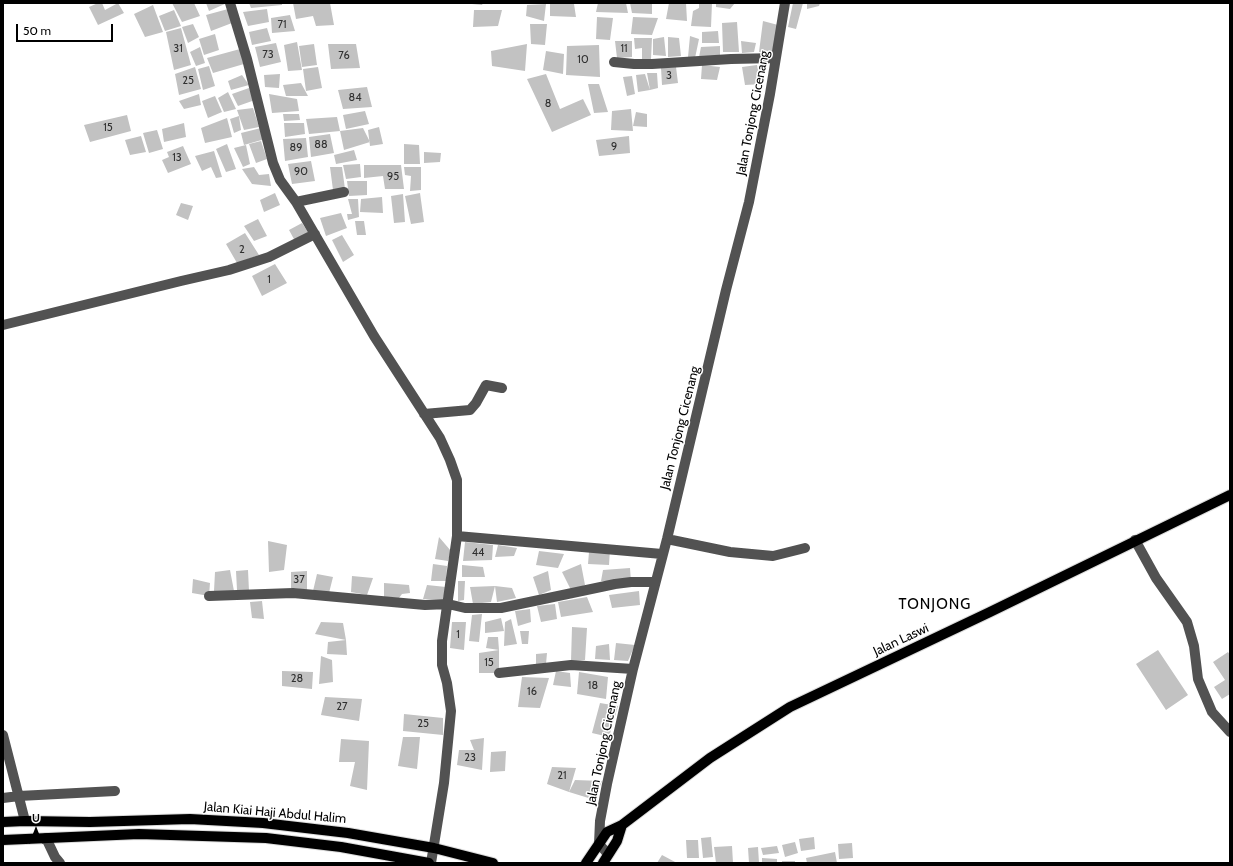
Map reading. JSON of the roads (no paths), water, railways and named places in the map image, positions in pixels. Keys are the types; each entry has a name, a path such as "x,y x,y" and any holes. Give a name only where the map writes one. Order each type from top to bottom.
{"main road":[{"name":"Jalan Laswi","path":"586,863 607,832 622,825 710,758 790,707 1229,496"},
{"name":"Jalan Kiai Haji Abdul Halim","path":"3,822 90,822 190,819 263,823 348,833 434,848 493,863"},
{"path":"603,863 617,841 622,825"},
{"name":"Jalan Kiai Haji Abdul Halim","path":"3,840 139,834 266,838 341,847 430,863"}],"street":[{"path":"230,3 247,60 273,163 280,180 296,202 374,336 440,438 457,480 457,536 442,641 442,665 447,683 451,711 444,783 434,848 430,863"},
{"name":"Jalan Tonjong Cicenang","path":"599,844 600,821 604,798 633,669 667,539 726,290 749,202 785,3"},
{"path":"614,62 652,64 730,59 776,58"},
{"path":"296,202 344,192"},
{"path":"3,325 229,270 269,257 315,234"},
{"path":"424,414 470,410 476,403 486,385 502,388"},
{"path":"457,536 662,554"},
{"path":"667,539 730,552 773,556 805,548"},
{"path":"1135,540 1156,578 1187,622 1194,646 1198,679 1212,712 1230,732"},
{"path":"209,596 293,593 425,605 448,604 465,608 501,608 615,584 655,582"},
{"path":"499,673 571,665 633,669"},
{"path":"3,735 26,821"},
{"path":"3,798 115,791"},
{"path":"46,838 55,857 60,863"},
{"path":"599,844 608,854"}],"district":[{"name":"TONJONG","path":"935,605"}]}
